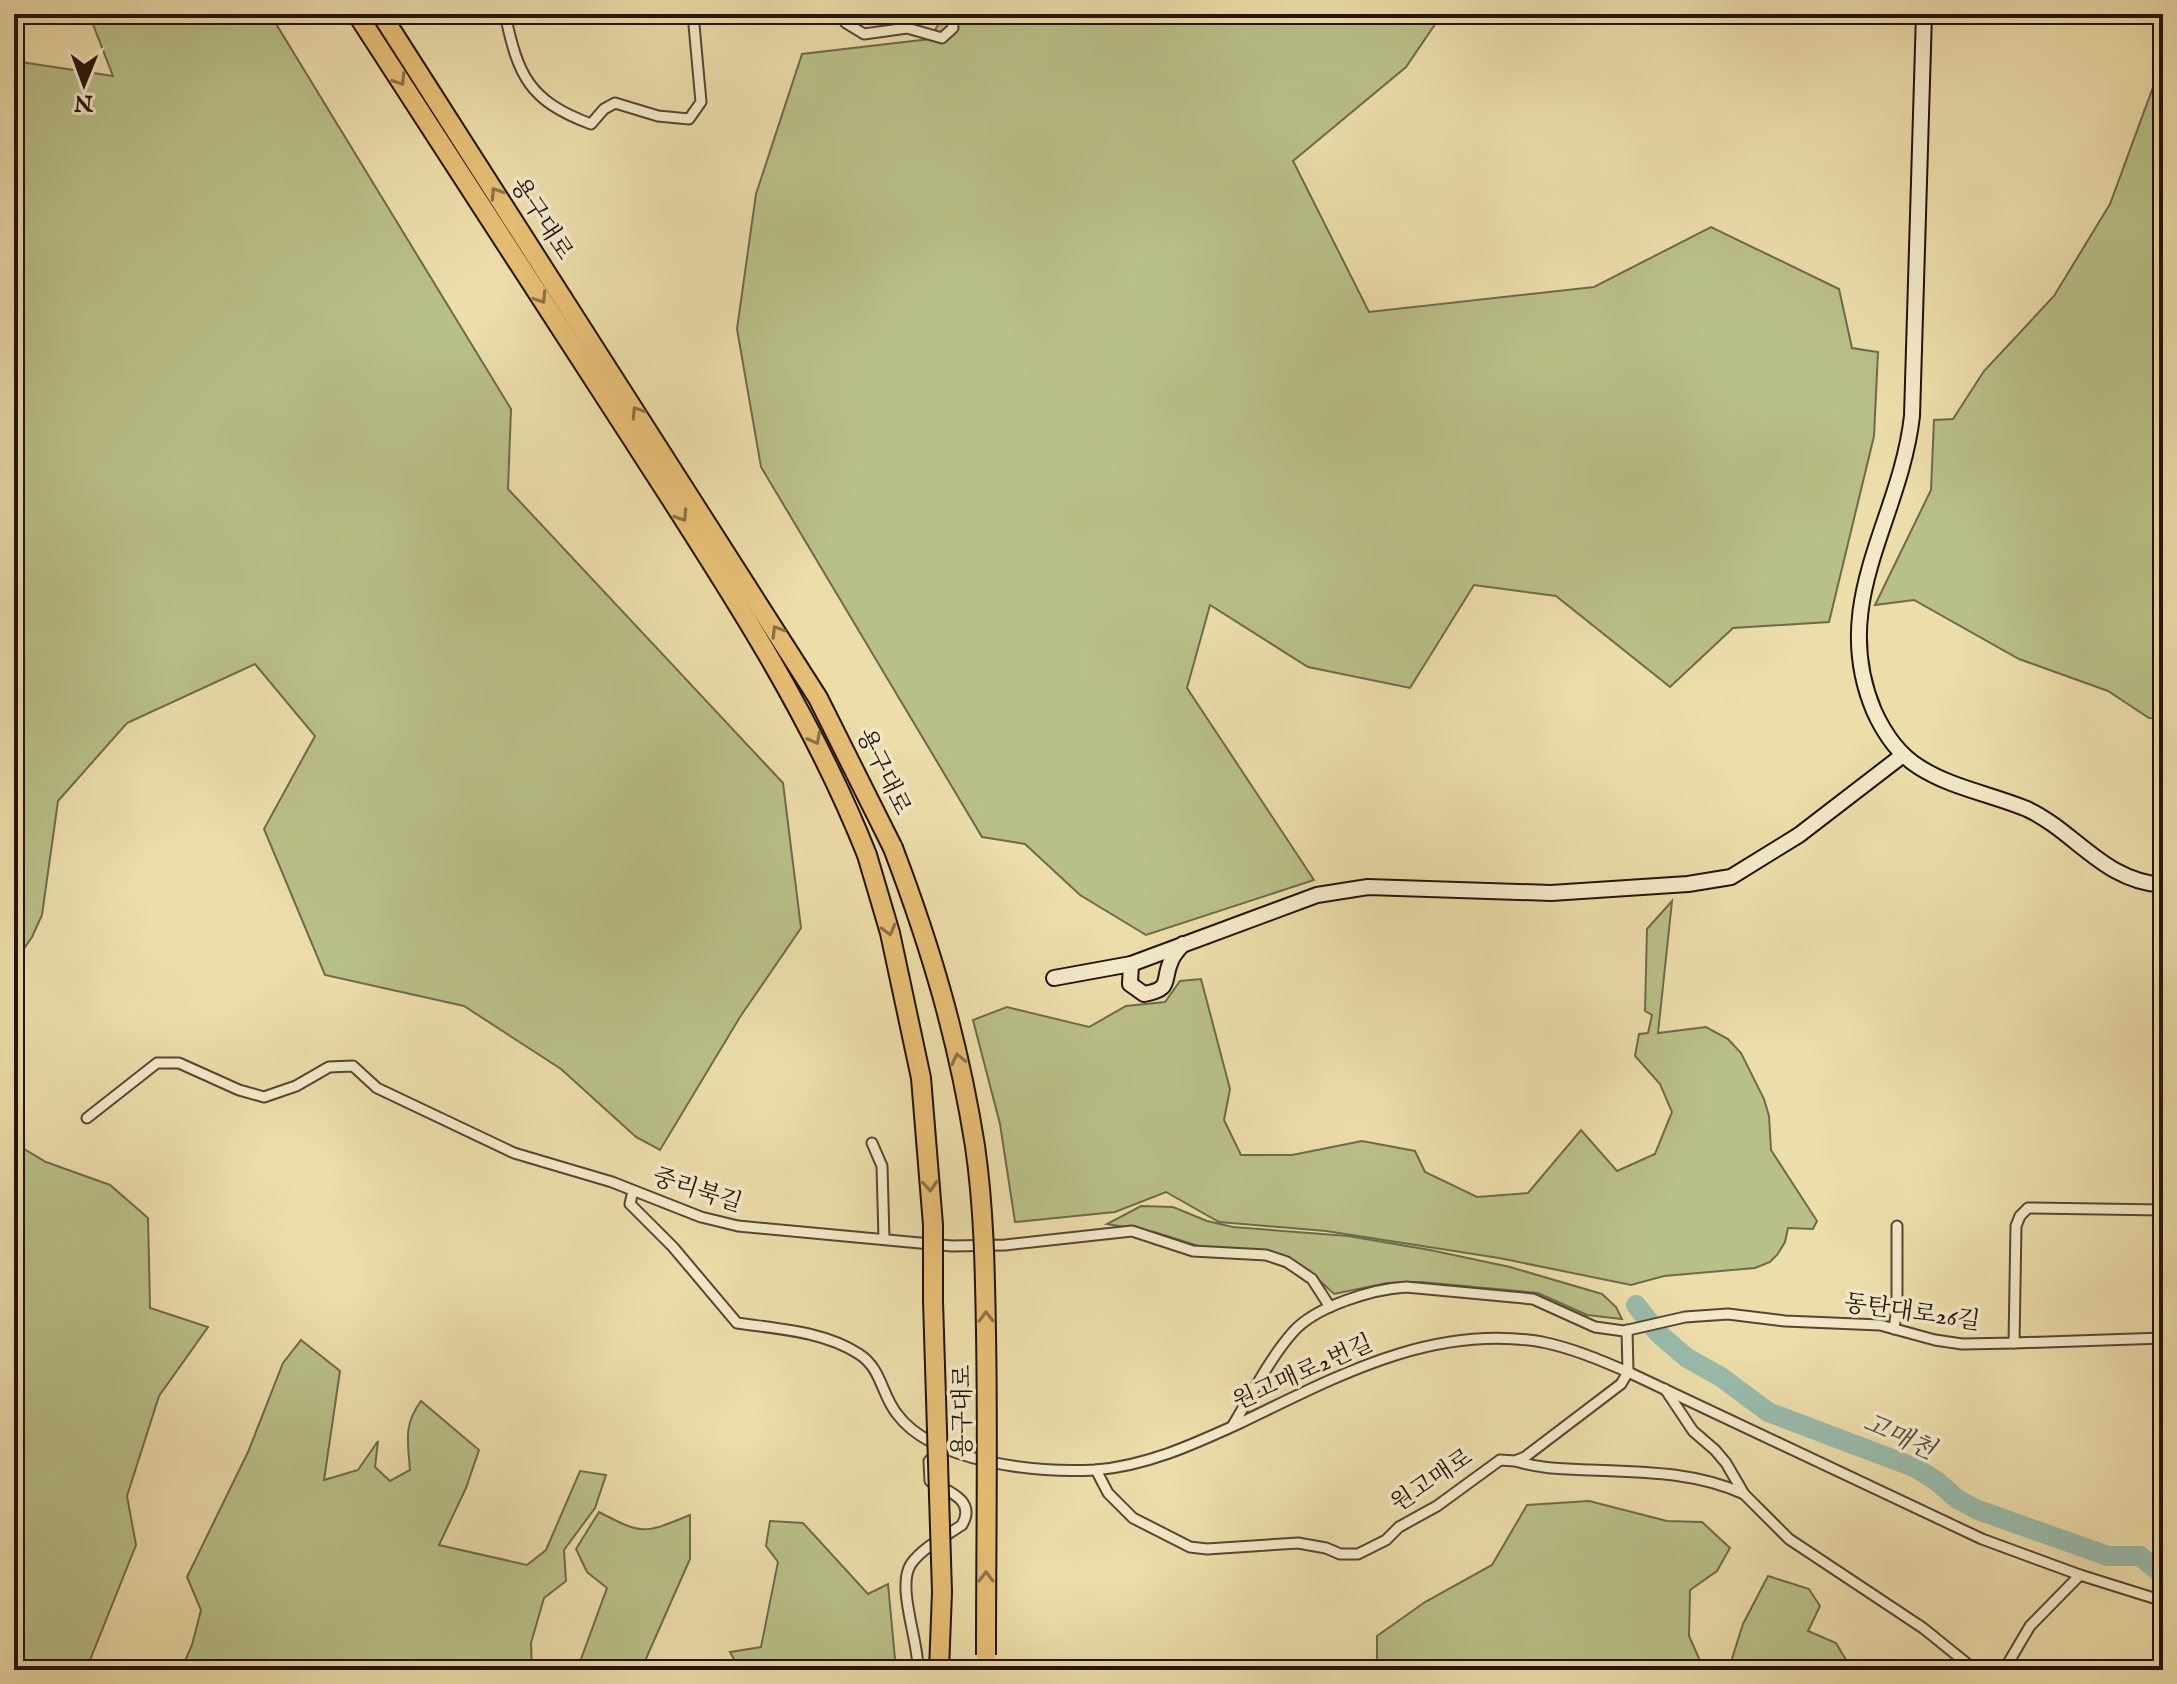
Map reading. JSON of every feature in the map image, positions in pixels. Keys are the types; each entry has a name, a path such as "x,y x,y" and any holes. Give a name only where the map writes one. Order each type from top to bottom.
{"highway":[{"name":"용구대로","path":"357,14 748,619 819,747 867,855 890,933 921,1078 933,1225 942,1592 939,1670"},
{"name":"용구대로","path":"381,14 818,698 893,848 926,935 961,1067 975,1148 985,1256 985,1663"}],"street":[{"path":"505,14 513,52 526,82 569,116 591,124 604,109 615,103 658,116 689,119 701,102 693,14"},
{"path":"839,14 846,23 864,34 907,28 942,38 953,28 952,14"},
{"path":"1924,14 1912,416 1903,471 1861,597 1857,629 1860,666 1867,694 1877,717 1903,755 1947,782 2038,814 2096,860 2122,876 2163,885"},
{"path":"1054,978 1131,964 1317,895 1368,887 1551,893 1679,885 1731,877 1799,835 1903,755"},
{"path":"1131,964 1130,984 1144,994 1156,992 1167,981 1170,962 1183,944"},
{"name":"중리북길","path":"87,1118 157,1063 179,1063 239,1090 264,1097 296,1086 329,1067 353,1066 377,1088 514,1153 633,1191 677,1209 738,1226 952,1246 1005,1245 1132,1231 1193,1251 1266,1255 1287,1262 1312,1279 1330,1307"},
{"path":"872,1143 882,1166 884,1239"},
{"path":"633,1191 630,1204 673,1247 737,1323 812,1333 856,1352 876,1368 895,1413 911,1429 942,1448 1004,1464 1096,1470"},
{"name":"동탄대로26길","path":"1630,1329 1675,1319 1728,1314 1785,1321 1851,1322 1962,1344 2014,1343 2016,1226 2028,1208 2163,1210"},
{"path":"1894,1329 1897,1226"},
{"path":"1232,1426 1295,1330 1330,1307 1388,1288 1406,1287 1533,1299 1595,1327 1630,1329 1628,1372 1982,1539 2163,1601"},
{"name":"원고매로2번길","path":"1096,1470 1169,1454 1359,1366 1423,1345 1472,1338 1543,1343 1585,1354 1628,1372"},
{"path":"2014,1343 2163,1338"},
{"name":"원고매로","path":"1096,1470 1108,1493 1133,1518 1190,1547 1207,1549 1298,1543 1313,1544 1340,1554 1358,1554 1386,1540 1399,1527 1437,1506 1500,1460 1515,1461 1525,1457 1621,1384 1628,1372"},
{"path":"1663,1386 1693,1431 1726,1463 1744,1494 1789,1539 1923,1628 1975,1670"},
{"path":"918,1670 916,1641 906,1598 907,1574 917,1557 962,1525 966,1511 956,1494 930,1481 929,1461 942,1448"},
{"path":"1515,1461 1548,1468 1672,1474 1725,1485 1744,1494"},
{"path":"2004,1670 2030,1626 2080,1575"}],"green space":[{"path":"89,14 270,14 511,409 508,489 783,783 801,928 740,1017 660,1150 636,1137 561,1069 464,1006 325,975 264,829 315,736 255,664 127,723 58,801 42,915 32,937 14,963 14,61 113,76"},
{"path":"944,14 1442,14 1406,67 1293,161 1369,312 1594,287 1711,227 1839,289 1852,348 1878,352 1874,436 1829,622 1733,628 1670,687 1556,596 1474,585 1410,688 1308,667 1210,605 1187,688 1314,880 1146,935 1080,895 1025,844 982,837 761,467 737,329 756,194 802,54 930,39"},
{"path":"2163,60 2163,719 2149,718 2108,691 2019,659 1914,600 1875,605 1931,490 1934,420 1953,419 1984,371 2054,296 2110,204"},
{"path":"1672,901 1658,1033 1706,1027 1728,1039 1741,1053 1764,1099 1769,1116 1771,1150 1817,1221 1813,1229 1788,1228 1785,1242 1770,1262 1755,1268 1664,1276 1631,1285 1499,1258 1326,1231 1219,1222 1166,1192 1115,1212 1015,1222 1000,1124 973,1020 1007,1007 1089,1027 1126,1006 1165,1002 1180,981 1201,979 1230,1089 1224,1120 1241,1155 1292,1155 1362,1141 1415,1151 1425,1172 1477,1197 1528,1193 1581,1130 1617,1171 1655,1154 1672,1112 1660,1084 1635,1056 1639,1034 1648,1033 1652,1015 1645,1011 1647,929"},
{"path":"14,1143 46,1162 110,1185 148,1218 150,1308 208,1327 159,1396 127,1496 136,1545 86,1670 14,1670"},
{"path":"1141,1206 1173,1207 1207,1221 1233,1227 1348,1236 1510,1267 1602,1294 1616,1307 1622,1319 1587,1315 1538,1293 1421,1282 1387,1283 1334,1294 1284,1256 1205,1248 1154,1232 1107,1224"},
{"path":"301,1340 340,1371 324,1480 358,1470 378,1441 375,1467 390,1481 410,1470 409,1426 421,1401 479,1450 466,1488 439,1545 527,1565 546,1550 580,1471 606,1475 595,1508 564,1550 566,1581 544,1598 531,1643 532,1670 181,1670 192,1645 201,1610 187,1577 248,1452 283,1363"},
{"path":"1589,1501 1667,1521 1702,1522 1730,1548 1717,1571 1690,1590 1689,1636 1701,1663 1730,1665 1743,1624 1768,1576 1809,1589 1820,1606 1808,1631 1836,1643 1852,1670 1377,1670 1377,1636 1425,1602 1492,1565 1527,1505"},
{"path":"599,1512 625,1525 644,1529 663,1526 690,1515 690,1559 641,1670 577,1670 607,1588 587,1572 576,1549"},
{"path":"770,1521 803,1523 868,1594 888,1584 896,1670 740,1670 730,1652 761,1647 778,1562 766,1546"}],"waterway":[{"name":"고매천","path":"1636,1305 1658,1333 1687,1358 1721,1377 1768,1412 1916,1468 1957,1499 1978,1510 2108,1556 2140,1556 2163,1575"}]}
